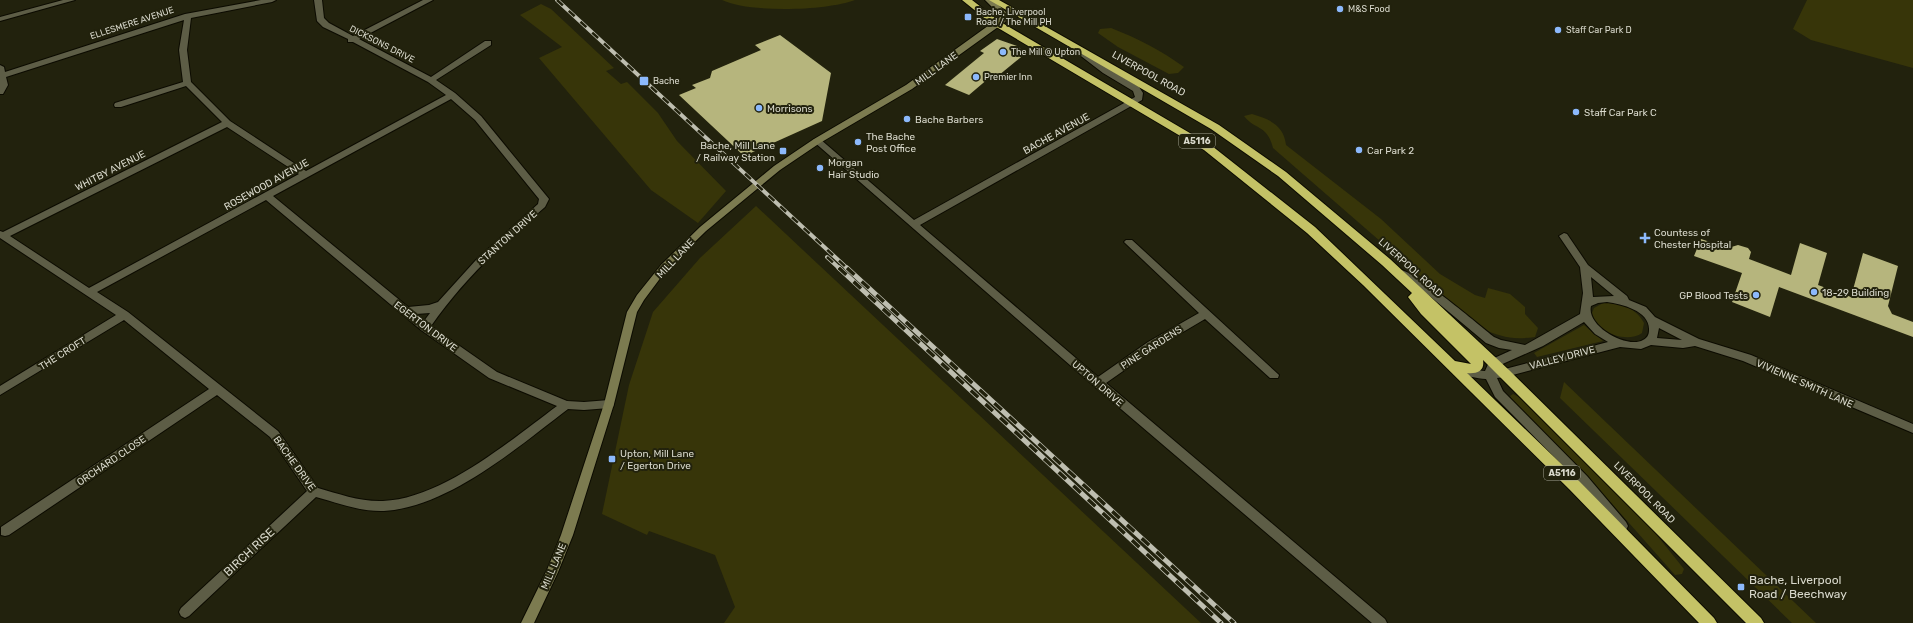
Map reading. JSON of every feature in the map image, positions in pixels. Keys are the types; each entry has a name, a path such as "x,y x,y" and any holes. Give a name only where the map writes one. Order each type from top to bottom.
{"highway":[{"name":"A5116","path":"966,0 996,23 1133,102 1208,148 1299,220 1367,282 1452,365 1574,485 1709,623"},
{"name":"LIVERPOOL ROAD","path":"994,0 1215,127 1282,174 1386,262 1492,369 1505,373 1756,623"},
{"path":"1386,262 1426,311 1477,360 1478,366 1474,370 1452,365"}],"street":[{"path":"0,19 70,0"},
{"name":"ELLESMERE AVENUE","path":"2,76 188,16 272,0"},
{"name":"DICKSONS DRIVE","path":"318,0 320,19 326,25 352,40 431,80 452,95"},
{"path":"352,40 430,0"},
{"path":"989,0 1005,16 996,23"},
{"path":"188,16 183,50 186,84 227,123 306,175"},
{"name":"MILL LANE","path":"527,623 552,572 567,535 609,404 632,312 664,267 703,229 777,168 817,141 909,87 996,23"},
{"path":"431,80 472,50 488,43"},
{"path":"1079,50 1106,71 1136,89 1139,93 1139,98 1133,102"},
{"path":"0,67 4,85 0,92"},
{"path":"118,105 186,84"},
{"name":"ROSEWOOD AVENUE","path":"89,292 452,95"},
{"name":"STANTON DRIVE","path":"425,326 439,305 476,264 542,206 544,199 478,118 452,95"},
{"name":"BACHE AVENUE","path":"914,224 1133,102"},
{"name":"WHITBY AVENUE","path":"2,235 227,123"},
{"name":"UPTON DRIVE","path":"817,141 1098,383 1381,623"},
{"name":"EGERTON DRIVE","path":"267,196 406,311 493,375 566,405 584,406 609,404"},
{"name":"BACHE DRIVE","path":"2,235 124,315 274,434 314,492 365,505 385,506 407,503 432,494 481,467 566,405"},
{"path":"1564,236 1585,267 1627,302 1640,309 1650,319 1654,327 1654,335 1649,341"},
{"path":"1129,242 1274,375"},
{"path":"1386,262 1428,290 1490,340 1499,344 1525,349"},
{"path":"1585,267 1585,276 1589,296 1585,316"},
{"path":"1587,304 1592,300 1608,297 1627,302"},
{"path":"406,311 430,309 439,305"},
{"name":"PINE GARDENS","path":"1098,383 1152,345 1206,314"},
{"name":"THE CROFT","path":"0,391 124,315"},
{"name":"VALLEY DRIVE","path":"1492,369 1585,316 1589,324 1597,332 1619,343"},
{"name":"VIVIENNE SMITH LANE","path":"1650,319 1695,342 1747,358 1913,429"},
{"name":"VALLEY DRIVE","path":"1505,373 1619,343 1641,344 1649,341"},
{"name":"VIVIENNE SMITH LANE","path":"1649,341 1683,344 1695,342"},
{"path":"1452,365 1466,372 1492,369 1499,394 1583,479 1670,583"},
{"name":"ORCHARD CLOSE","path":"5,531 217,389"},
{"name":"BIRCH RISE","path":"185,612 314,492"}],"shaded area":[{"path":"722,0 855,0 842,4 807,8 768,9 734,4"},
{"path":"1807,0 1913,0 1913,68 1811,40 1793,29"},
{"path":"541,4 551,9 614,68 606,71 621,84 627,82 658,113 677,141 726,191 698,223 651,190 539,58 562,47 520,15"},
{"path":"1111,28 1149,45 1184,67 1178,73 1169,74 1118,47 1098,33 1100,29"},
{"path":"1252,114 1275,124 1282,132 1286,145 1381,219 1440,274 1475,295 1485,298 1488,288 1510,294 1525,307 1525,314 1538,328 1535,337 1507,337 1494,334 1480,328 1273,148 1268,135 1248,121 1244,116"},
{"path":"756,206 1201,623 724,623 735,607 715,555 649,531 647,535 602,514 629,385 653,312 700,258"},
{"path":"1605,302 1628,307 1637,314 1644,323 1642,333 1635,336 1620,337 1605,331 1599,326 1592,313 1594,308"},
{"path":"1584,325 1603,341 1537,357 1534,353"},
{"path":"1564,382 1816,623 1792,623 1560,398"},
{"path":"1513,394 1519,397 1643,518 1684,569 1682,574 1675,575 1583,471 1512,400 1510,396"}],"building":[{"name":"Morrisons","path":"780,35 831,73 822,121 744,156 679,95 696,88 692,85 710,78 712,71 761,50 755,45"},
{"path":"997,39 1017,46 1026,53 993,80 989,78 969,95 945,85 984,53 980,51"},
{"name":"18-29 Building","path":"1701,239 1728,248 1738,245 1748,248 1751,252 1749,259 1791,275 1800,243 1827,253 1818,285 1851,297 1863,253 1898,266 1888,306 1892,314 1913,322 1913,337 1779,287 1770,317 1732,302 1742,273 1694,256"}],"railway":[{"path":"557,0 848,269"},
{"path":"827,257 840,269"},
{"path":"839,268 1221,623"},
{"path":"847,268 1234,623"}],"place":[{"name":"M&S Food","path":"1340,9"},
{"name":"Bache, Liverpool Road / The Mill PH","path":"968,17"},
{"name":"Staff Car Park D","path":"1558,30"},
{"name":"The Mill @ Upton","path":"1003,52"},
{"name":"Premier Inn","path":"976,77"},
{"name":"Bache","path":"644,81"},
{"name":"Morrisons","path":"759,108"},
{"name":"Staff Car Park C","path":"1576,112"},
{"name":"Bache Barbers","path":"907,119"},
{"name":"The Bache Post Office","path":"858,142"},
{"name":"Car Park 2","path":"1359,150"},
{"name":"Bache, Mill Lane / Railway Station","path":"783,151"},
{"name":"Morgan Hair Studio","path":"820,168"},
{"name":"Countess of Chester Hospital","path":"1645,238"},
{"name":"18-29 Building","path":"1814,292"},
{"name":"GP Blood Tests","path":"1756,295"},
{"name":"Upton, Mill Lane / Egerton Drive","path":"612,459"},
{"name":"Bache, Liverpool Road / Beechway","path":"1741,587"}]}
